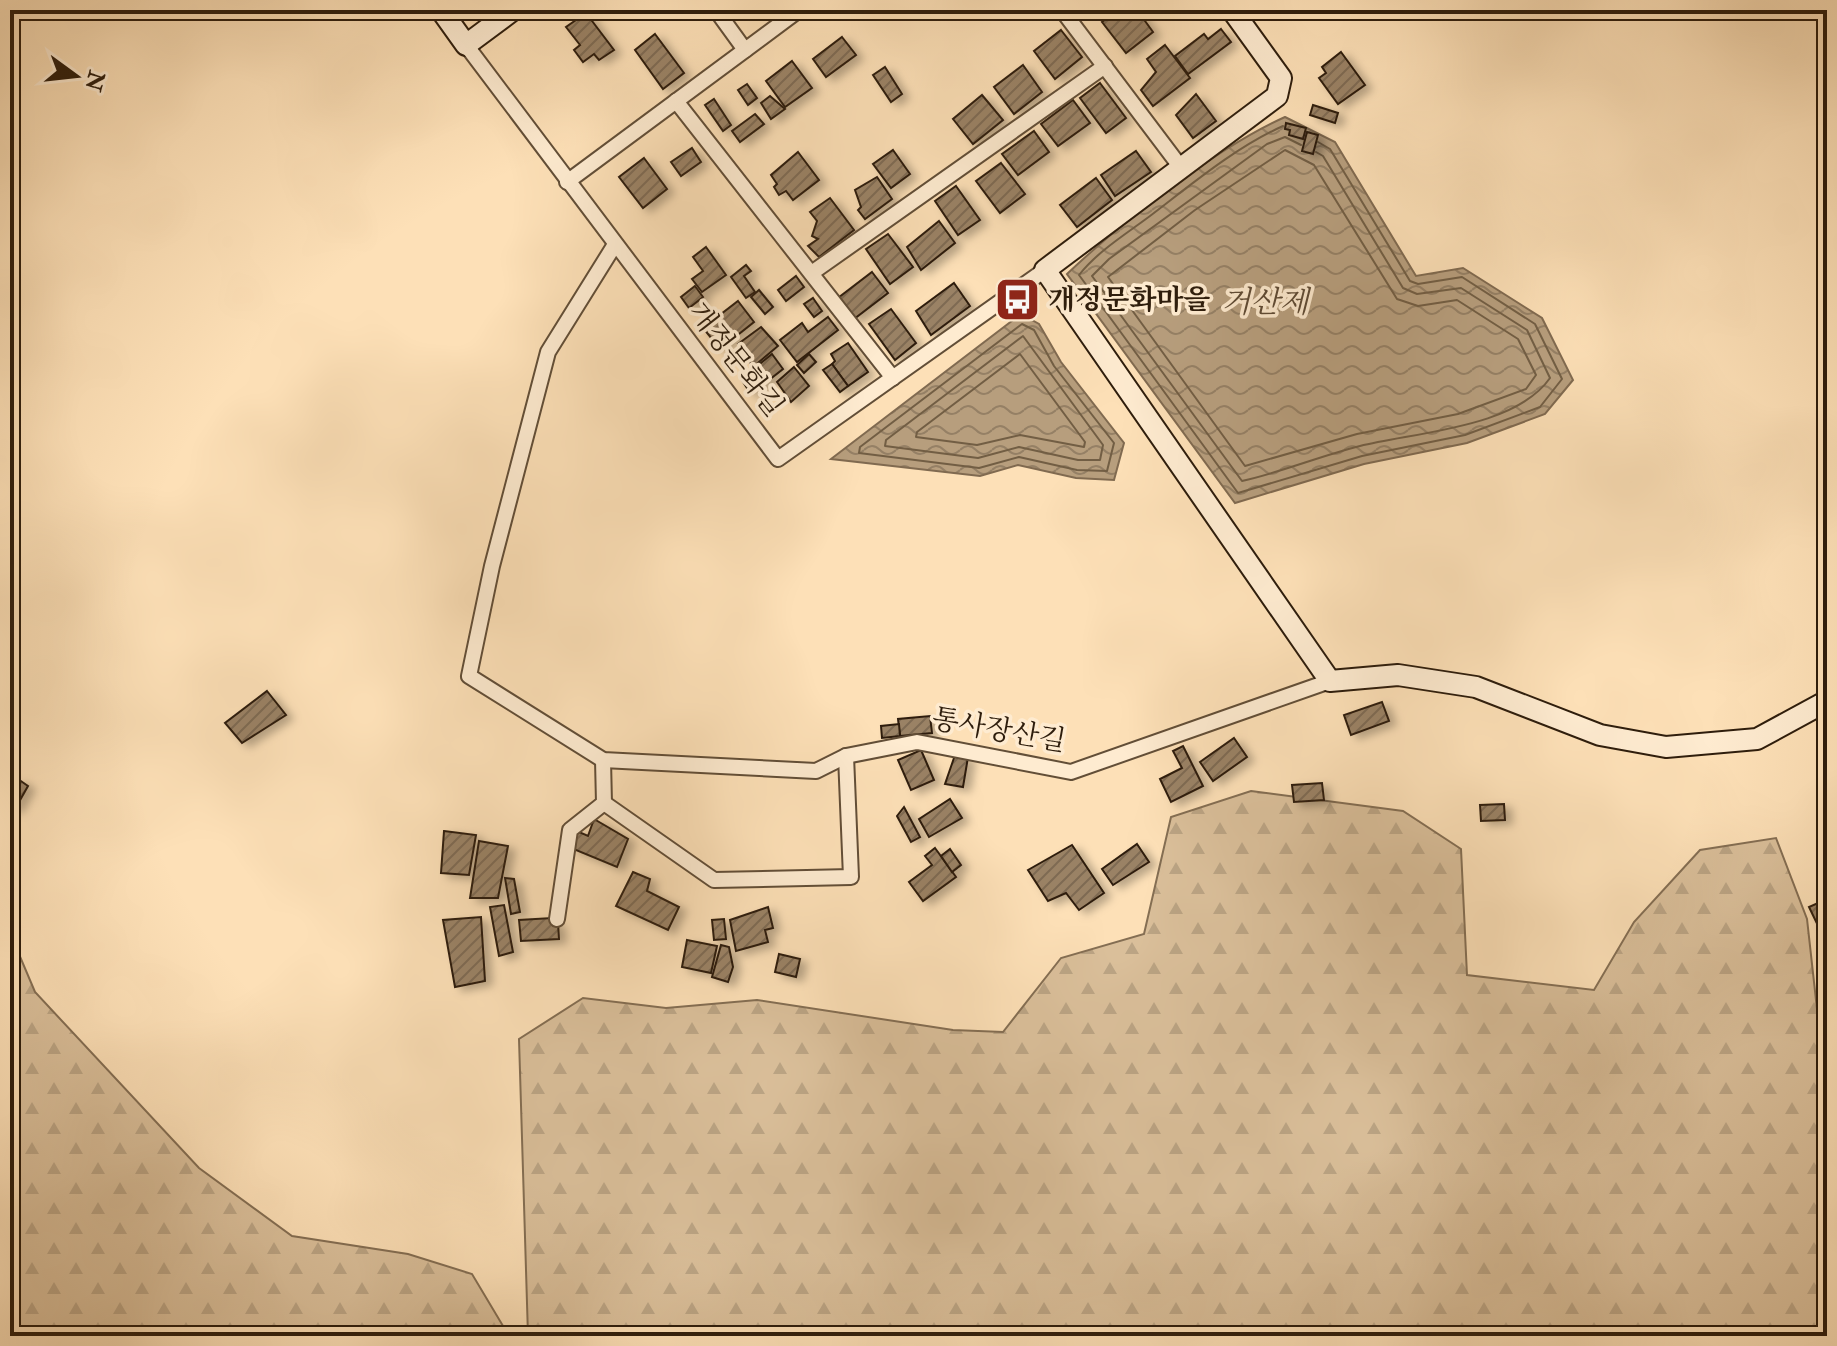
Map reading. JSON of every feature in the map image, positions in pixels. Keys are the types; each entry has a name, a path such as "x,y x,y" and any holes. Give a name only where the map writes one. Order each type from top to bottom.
{"street":[{"name":"개정문화길","path":"441,10 614,246 778,459 1045,270 1277,96 1281,78 1232,10"},
{"path":"466,45 513,10"},
{"path":"716,10 745,50"},
{"path":"567,182 799,10"},
{"path":"1062,10 1182,169"},
{"path":"813,272 1105,66"},
{"path":"676,101 893,378"},
{"name":"통사장산길","path":"614,246 548,352 492,566 469,676 603,760 816,771 846,756 917,742 1071,772 1330,681 1398,675 1476,687 1600,735 1666,747 1757,739 1827,701"},
{"path":"1045,270 1330,681"},
{"path":"604,803 714,880 851,877 846,756"},
{"path":"603,760 604,803"},
{"path":"557,919 570,830 604,803"}],"green space":[{"path":"1251,791 1403,811 1461,849 1467,975 1594,990 1634,922 1700,850 1776,838 1807,919 1817,1009 1827,1009 1827,1336 528,1336 519,1039 583,998 666,1008 757,1000 953,1030 1003,1032 1061,958 1144,934 1171,817"},
{"path":"10,933 35,992 199,1168 292,1236 408,1254 472,1274 509,1336 10,1336"}],"water":[{"name":"거산제","path":"1285,117 1335,142 1416,276 1463,268 1542,318 1573,380 1545,414 1467,443 1364,464 1235,503 1067,274 1115,231 1200,166"},
{"path":"1021,314 1039,324 1061,362 1124,443 1114,480 1076,478 1018,465 980,476 831,459"}],"building":[{"path":"1118,10 1137,10 1153,32 1126,53 1102,22"},
{"path":"586,13 614,50 599,60 594,54 583,62 574,50 580,45 566,27"},
{"path":"1221,29 1231,42 1188,74 1175,56 1204,34 1208,39"},
{"path":"1061,30 1082,57 1055,79 1034,51"},
{"path":"655,34 684,73 663,89 635,50"},
{"path":"842,37 856,55 826,77 813,59"},
{"path":"1165,45 1190,78 1153,106 1141,90 1156,72 1147,59"},
{"path":"1341,52 1365,85 1338,104 1319,78 1326,73 1322,67"},
{"path":"792,61 812,88 785,107 766,81"},
{"path":"1023,65 1042,92 1014,114 994,87"},
{"path":"885,67 902,94 891,102 873,75"},
{"path":"1100,83 1126,118 1106,133 1080,98"},
{"path":"747,84 757,98 748,105 738,90"},
{"path":"1196,94 1216,121 1193,138 1176,115"},
{"path":"982,95 1003,120 973,144 953,119"},
{"path":"770,96 785,109 771,119 761,103"},
{"path":"714,99 731,125 723,131 705,105"},
{"path":"1073,100 1090,123 1058,146 1041,124"},
{"path":"1313,105 1338,113 1335,123 1310,115"},
{"path":"755,114 764,124 740,142 732,131"},
{"path":"1286,123 1306,128 1303,139 1289,135 1290,130 1285,129"},
{"path":"1034,131 1049,152 1018,175 1002,154"},
{"path":"1307,132 1318,135 1313,154 1302,151"},
{"path":"692,148 701,162 681,176 671,162"},
{"path":"893,150 910,174 891,188 873,164"},
{"path":"1136,151 1151,172 1115,196 1101,175"},
{"path":"798,152 819,180 793,200 786,191 779,195 771,175"},
{"path":"644,158 667,189 643,208 619,177"},
{"path":"1001,163 1025,194 1000,213 976,181"},
{"path":"877,177 892,199 865,219 858,210 861,207 855,190"},
{"path":"1096,178 1112,200 1077,227 1060,205"},
{"path":"956,186 980,220 958,235 935,201"},
{"path":"830,198 854,230 819,257 808,246 818,239 812,236 817,221 810,212"},
{"path":"939,221 955,243 921,270 907,247"},
{"path":"888,234 913,267 890,284 866,249"},
{"path":"706,247 726,275 702,292 692,279 703,271 693,257"},
{"path":"746,265 751,271 744,276 755,292 746,298 731,277"},
{"path":"872,272 888,293 854,319 838,298"},
{"path":"796,276 804,287 786,301 778,290"},
{"path":"954,283 970,306 931,335 916,311"},
{"path":"695,286 703,297 689,308 681,297"},
{"path":"759,290 773,307 765,314 751,297"},
{"path":"813,298 822,311 814,317 804,304"},
{"path":"738,301 754,322 720,349 703,328"},
{"path":"891,309 916,343 895,360 869,324"},
{"path":"828,317 838,330 797,362 780,340 802,323 808,332"},
{"path":"761,327 778,346 753,367 738,344"},
{"path":"848,343 868,372 848,386 832,364 835,361 831,354"},
{"path":"772,354 783,369 751,394 741,379"},
{"path":"809,354 816,362 804,373 797,365"},
{"path":"832,364 848,386 840,392 823,370"},
{"path":"794,367 809,386 791,402 777,382"},
{"path":"267,691 286,715 242,743 225,723"},
{"path":"1382,702 1389,721 1351,735 1344,715"},
{"path":"930,716 932,733 900,736 898,719"},
{"path":"899,724 900,736 882,738 881,726"},
{"path":"1234,738 1247,757 1213,781 1200,762"},
{"path":"1183,746 1203,786 1171,802 1160,779 1182,768 1173,751"},
{"path":"921,750 934,780 911,790 898,760"},
{"path":"955,755 968,757 963,787 945,784"},
{"path":"18,779 28,786 15,809 10,806 10,793"},
{"path":"1322,783 1324,800 1294,802 1292,785"},
{"path":"950,799 962,818 929,837 919,819"},
{"path":"1504,804 1505,820 1481,821 1480,805"},
{"path":"904,807 920,837 911,842 897,816"},
{"path":"594,819 628,839 617,867 571,848 577,831 588,836"},
{"path":"444,831 476,835 469,875 441,873"},
{"path":"479,841 508,846 498,898 470,898"},
{"path":"1137,844 1149,862 1113,885 1102,869"},
{"path":"1072,845 1104,893 1079,910 1066,893 1048,901 1028,870"},
{"path":"935,848 956,877 923,901 909,882 932,865 925,856"},
{"path":"950,849 961,865 952,872 941,856"},
{"path":"633,872 650,879 647,891 679,907 668,930 616,906"},
{"path":"505,878 514,879 520,912 511,914"},
{"path":"1827,899 1827,929 1821,932 1809,907"},
{"path":"504,905 513,952 499,956 490,907"},
{"path":"768,907 773,928 765,930 768,942 736,951 730,920"},
{"path":"481,917 485,981 455,987 443,920"},
{"path":"552,918 552,924 558,923 559,939 521,941 519,920"},
{"path":"724,919 726,939 714,940 712,920"},
{"path":"687,940 717,946 711,973 682,967"},
{"path":"721,945 729,947 733,967 728,982 712,977"},
{"path":"779,954 800,959 796,977 775,972"}],"place":[{"name":"개정문화마을","path":"1017,299"}]}
